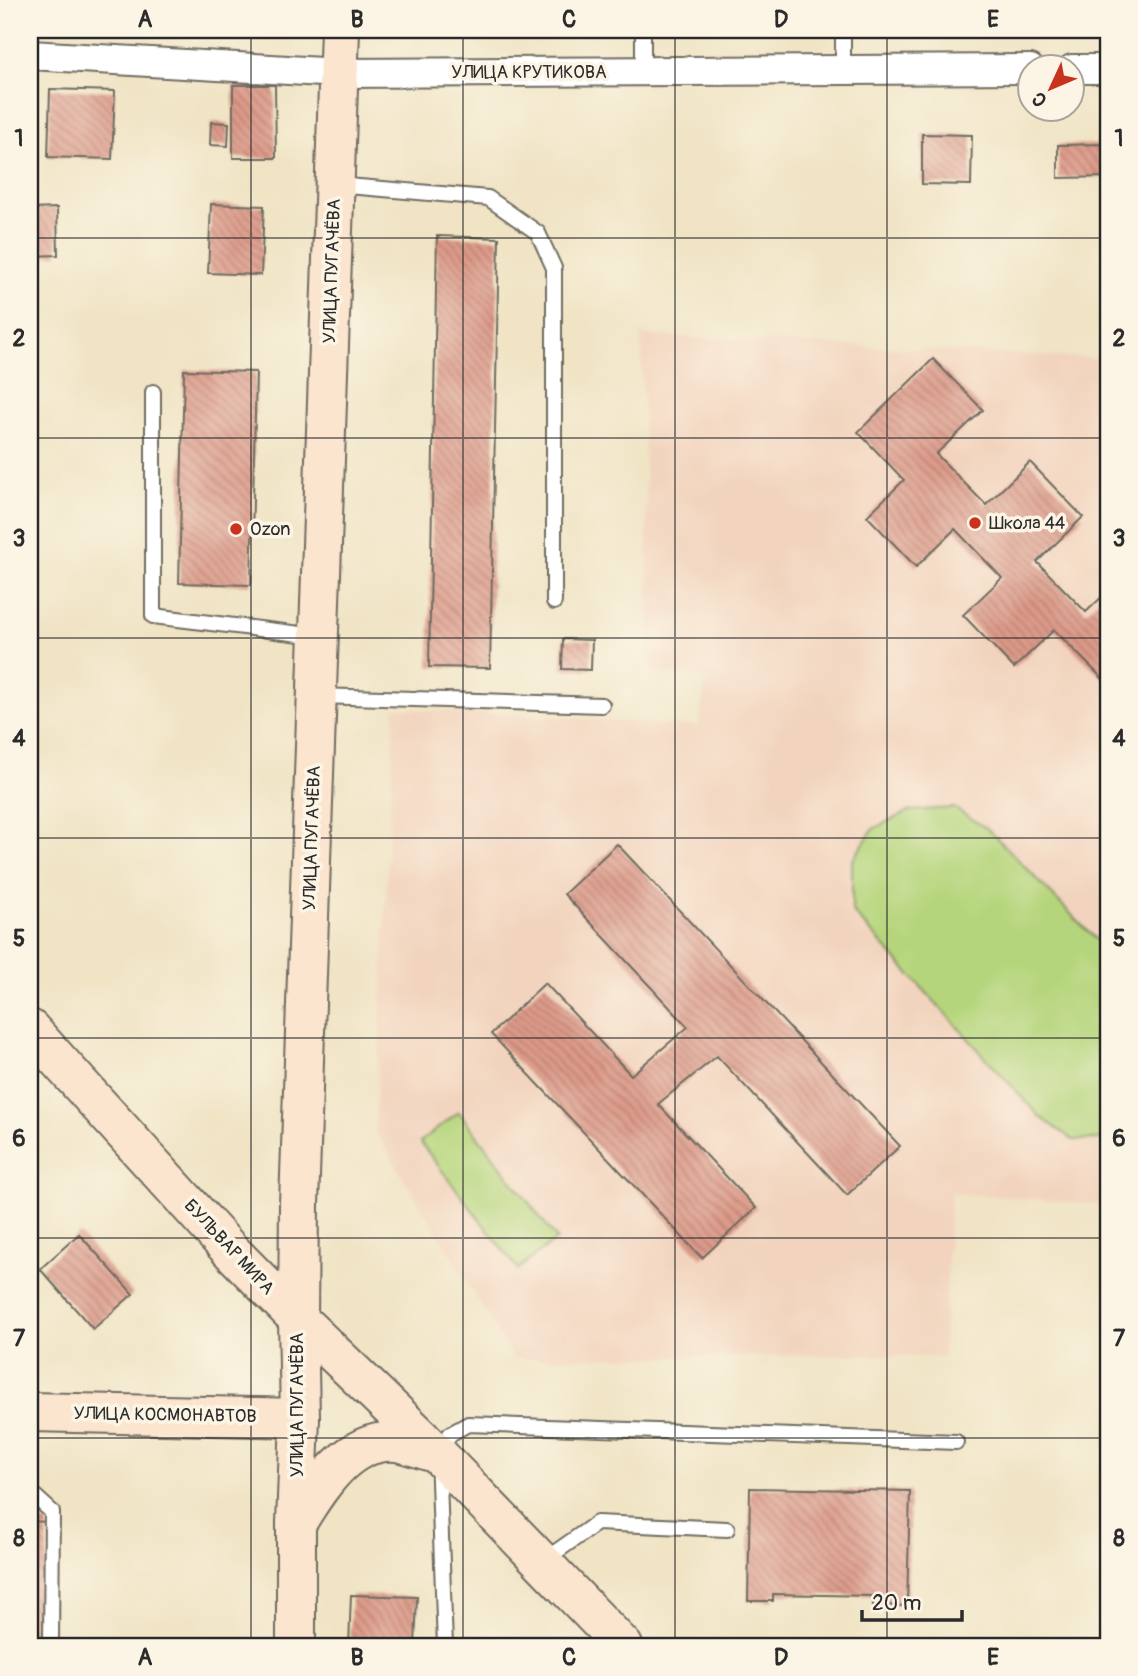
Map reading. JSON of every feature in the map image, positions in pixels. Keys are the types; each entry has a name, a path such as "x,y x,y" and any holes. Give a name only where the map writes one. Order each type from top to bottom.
{"street":[{"name":"УЛИЦА ПУГАЧЁВА","path":"296,1646 296,1524 300,1418 299,1203 340,30"},
{"name":"УЛИЦА КРУТИКОВА","path":"30,55 340,73 1016,69"},
{"path":"1086,69 1108,69"},
{"name":"БУЛЬВАР МИРА","path":"30,1029 230,1250 438,1454 624,1646"},
{"name":"УЛИЦА КОСМОНАВТОВ","path":"30,1412 300,1418"},
{"name":"БУЛЬВАР МИРА","path":"296,1524 334,1470 356,1451 376,1443 397,1442 438,1454"}],"lane":[{"path":"643,30 643,71"},
{"path":"843,70 844,30"},
{"path":"335,185 488,198 538,233 554,268 554,602"},
{"path":"153,392 153,616 319,636"},
{"path":"317,696 602,705"},
{"path":"445,1646 438,1454 450,1434 468,1424 956,1442"},
{"path":"30,1492 52,1512 51,1646"},
{"path":"542,1562 597,1523 727,1529"}],"shaded area":[{"path":"641,335 1108,359 1108,1205 951,1193 943,1357 846,1355 514,1359 375,1131 395,708 699,726 706,678 651,671"}],"green space":[{"path":"954,808 989,830 1108,952 1108,1139 1073,1140 1039,1116 852,911 852,861 873,829 909,811"},
{"path":"459,1112 557,1239 518,1269 420,1142"}],"building":[{"path":"233,85 275,85 276,158 233,158"},
{"path":"50,89 115,91 112,159 48,157"},
{"path":"211,122 229,123 228,146 210,145"},
{"path":"922,134 972,135 971,185 922,184"},
{"path":"1108,144 1108,177 1058,178 1058,145"},
{"path":"211,204 264,206 261,275 208,273"},
{"path":"57,208 58,255 30,256 30,209"},
{"path":"437,236 499,238 490,668 429,667"},
{"name":"Школа 44","path":"933,359 983,410 936,454 986,505 1030,462 1083,517 1037,562 1086,612 1108,591 1108,676 1104,680 1054,630 1014,668 963,615 1002,578 955,529 916,567 867,516 904,480 858,432"},
{"path":"184,370 256,372 251,585 179,583"},
{"path":"563,639 592,640 591,670 562,669"},
{"path":"617,844 900,1146 847,1195 717,1056 658,1104 756,1208 702,1258 491,1034 545,983 631,1075 688,1027 564,894"},
{"path":"79,1234 133,1294 93,1329 40,1269"},
{"path":"750,1488 910,1491 907,1606 873,1605 874,1596 773,1594 773,1601 748,1601"},
{"path":"30,1521 48,1522 44,1646 30,1646"},
{"path":"351,1595 417,1597 415,1646 349,1646"}],"place":[{"name":"Школа 44","path":"975,523"},
{"name":"Ozon","path":"236,529"}]}
